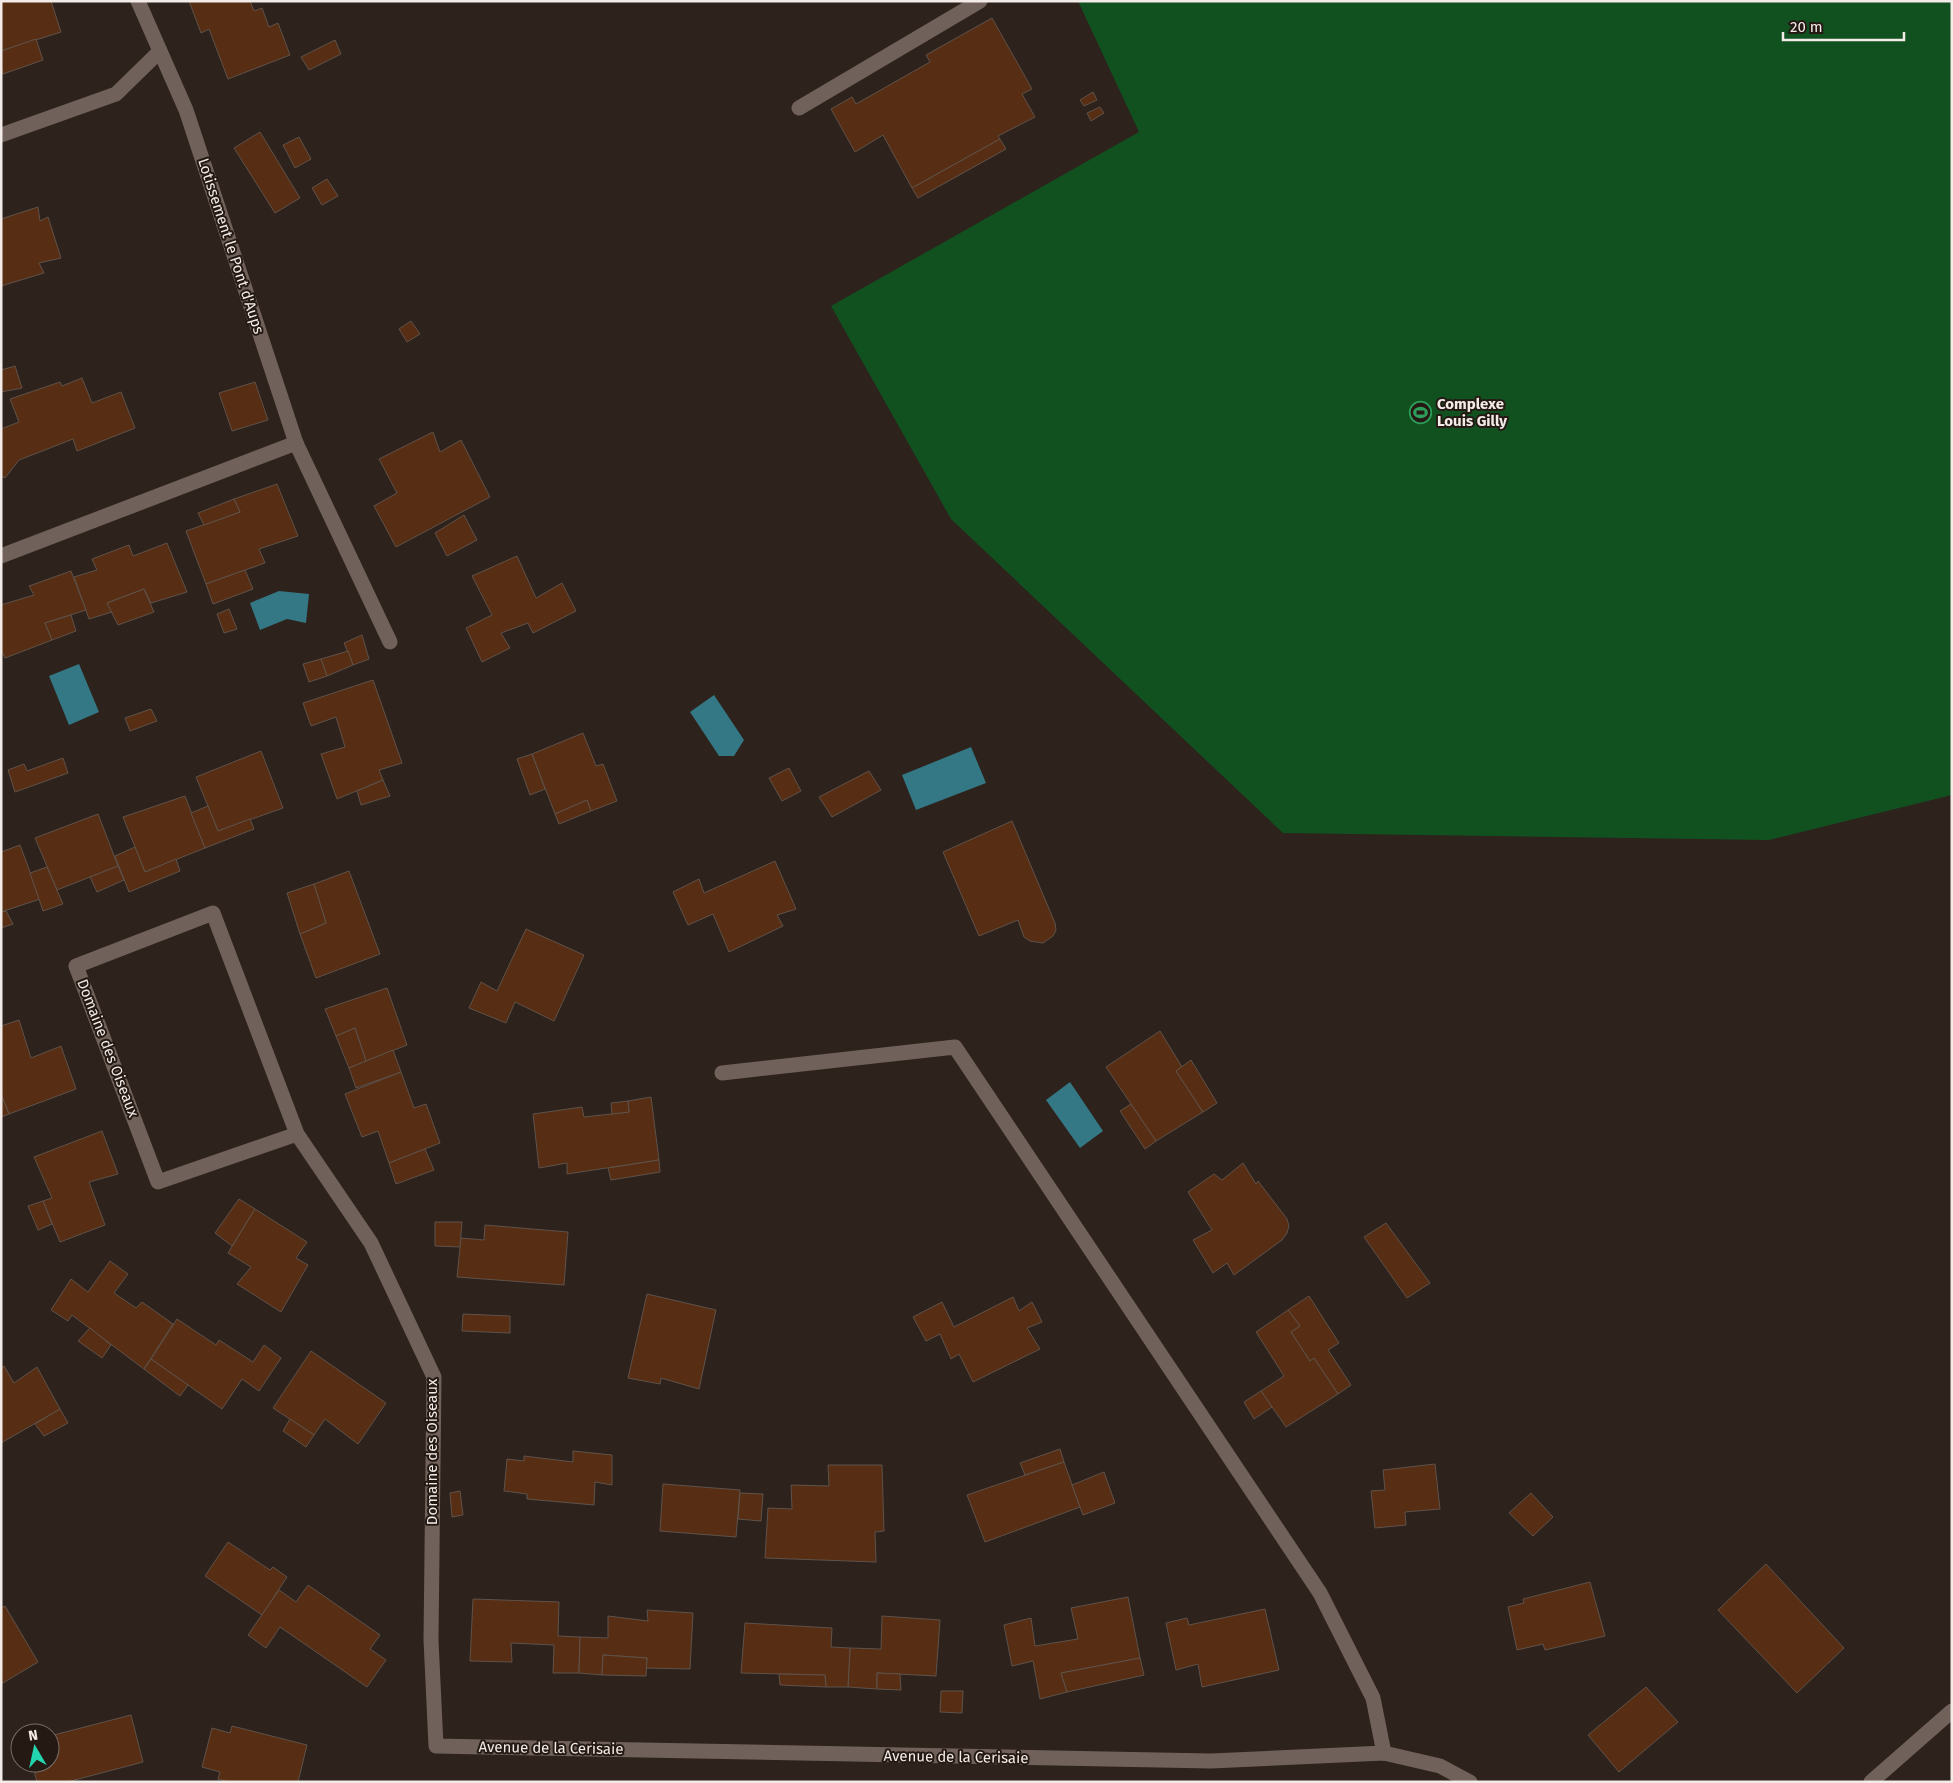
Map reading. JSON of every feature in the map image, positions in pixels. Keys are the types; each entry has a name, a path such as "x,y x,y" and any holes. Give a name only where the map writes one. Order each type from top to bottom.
{"street":[{"name":"Lotissement le Pont d'Aups","path":"138,1 186,110 296,442 390,642"},
{"path":"799,108 980,1"},
{"path":"1,135 116,94 160,51"},
{"path":"1,556 296,442"},
{"name":"Domaine des Oiseaux","path":"297,1134 158,1182 76,966 213,912 297,1134 372,1243 434,1377 431,1640 436,1746"},
{"path":"722,1073 954,1047 1320,1593 1373,1698 1384,1753"},
{"path":"1870,1782 1952,1711"},
{"name":"Avenue de la Cerisaie","path":"436,1746 1211,1761 1384,1753 1440,1766 1470,1782"}],"green space":[{"name":"Complexe Louis Gilly","path":"1078,1 1952,1 1952,795 1769,840 1283,833 951,519 831,306 1139,132"}],"water":[{"path":"279,591 309,594 306,623 287,619 260,630 250,603"},
{"path":"79,664 99,712 69,725 49,676"},
{"path":"714,695 744,740 734,756 719,756 690,712"},
{"path":"971,747 986,783 916,810 902,775"},
{"path":"1070,1082 1103,1131 1080,1148 1046,1100"}],"building":[{"path":"1,1 51,1 61,32 1,51"},
{"path":"189,1 250,1 254,11 262,8 269,27 278,23 290,55 228,79 209,29 201,33"},
{"path":"992,18 1032,89 1022,94 1035,117 998,136 1000,139 912,188 883,135 855,152 831,109 852,97 856,104 930,62 926,55"},
{"path":"36,39 43,60 3,74 1,51"},
{"path":"335,40 341,54 309,70 301,57"},
{"path":"1093,92 1097,100 1084,106 1080,100"},
{"path":"1100,107 1104,113 1091,121 1087,113"},
{"path":"260,132 300,198 275,213 234,148"},
{"path":"299,137 311,159 295,168 283,145"},
{"path":"1000,139 1006,149 918,198 912,188"},
{"path":"327,179 338,196 322,205 312,188"},
{"path":"38,207 40,221 48,217 61,258 39,263 44,273 1,286 1,219"},
{"path":"411,321 420,334 407,342 399,329"},
{"path":"15,366 22,388 1,392 1,370"},
{"path":"82,378 92,403 121,392 135,428 77,451 73,439 19,460 5,478 1,476 1,429 19,422 10,399 60,382 62,386"},
{"path":"255,382 268,420 232,431 219,393"},
{"path":"433,432 440,452 461,440 490,497 396,547 374,506 397,493 379,459"},
{"path":"277,484 298,536 259,549 265,563 206,584 186,531 240,512 234,499"},
{"path":"234,499 240,512 204,525 198,513"},
{"path":"464,515 477,540 447,556 435,533"},
{"path":"167,543 187,592 151,603 144,589 107,603 112,612 89,619 74,577 97,570 92,559 129,545 133,556"},
{"path":"517,556 536,598 562,583 576,611 533,633 528,623 501,633 510,648 482,662 466,628 492,615 472,576"},
{"path":"245,570 253,589 213,604 206,584"},
{"path":"71,571 86,610 45,623 52,640 5,658 1,650 1,605 34,595 29,586"},
{"path":"144,589 154,612 118,625 107,603"},
{"path":"229,609 237,629 224,633 217,614"},
{"path":"71,615 76,631 52,640 45,623"},
{"path":"362,635 369,659 353,665 344,643"},
{"path":"348,651 353,665 327,676 321,659"},
{"path":"321,659 327,676 309,682 303,664"},
{"path":"373,680 402,763 379,770 383,780 337,799 321,754 345,747 336,717 311,726 303,703"},
{"path":"151,709 157,721 130,731 125,718"},
{"path":"583,733 596,766 603,764 617,801 591,811 587,800 555,814 532,754"},
{"path":"261,751 283,808 218,831 196,777"},
{"path":"532,754 545,789 530,795 517,759"},
{"path":"63,758 68,773 15,792 8,770 24,764 27,771"},
{"path":"789,768 801,791 782,801 769,778"},
{"path":"869,771 881,790 832,817 819,797"},
{"path":"383,780 390,796 361,805 357,791"},
{"path":"185,796 205,848 145,872 123,817"},
{"path":"587,800 591,811 559,824 555,814"},
{"path":"208,806 218,831 250,819 254,829 205,848 191,813"},
{"path":"98,814 118,866 57,890 35,838"},
{"path":"1012,821 1055,923 1056,930 1053,936 1043,943 1030,941 1024,937 1018,920 979,936 943,852"},
{"path":"20,845 40,899 1,912 1,852"},
{"path":"135,847 145,872 176,859 180,871 129,892 115,856"},
{"path":"775,861 796,909 777,915 783,926 729,952 713,914 688,925 673,892 699,879 704,893"},
{"path":"118,866 124,880 97,892 90,877"},
{"path":"47,867 63,904 43,911 30,873"},
{"path":"349,871 380,954 316,978 300,934 326,923 314,884"},
{"path":"314,884 326,923 300,934 287,893"},
{"path":"6,911 13,924 1,928 1,912"},
{"path":"526,929 584,955 554,1021 515,1002 506,1023 469,1008 481,982 497,991"},
{"path":"387,988 407,1045 366,1061 355,1028 336,1036 325,1009"},
{"path":"19,1020 31,1058 61,1046 76,1089 9,1114 1,1094 1,1026"},
{"path":"355,1028 366,1061 349,1068 336,1036"},
{"path":"1160,1031 1182,1067 1176,1071 1203,1112 1156,1141 1106,1067"},
{"path":"393,1050 401,1072 356,1088 349,1068"},
{"path":"1191,1060 1217,1103 1203,1112 1176,1071"},
{"path":"401,1072 414,1108 426,1104 440,1143 389,1163 378,1131 362,1137 345,1094"},
{"path":"1,1094 9,1114 1,1117"},
{"path":"651,1097 659,1160 567,1174 567,1163 539,1168 533,1114 582,1107 584,1117 629,1112 628,1101"},
{"path":"628,1101 629,1112 612,1114 611,1103"},
{"path":"1131,1104 1156,1141 1145,1149 1120,1111"},
{"path":"102,1131 118,1174 89,1182 105,1225 60,1242 43,1201 52,1198 34,1157"},
{"path":"425,1149 434,1170 396,1184 389,1163"},
{"path":"659,1160 660,1172 611,1180 608,1168"},
{"path":"1243,1163 1256,1184 1258,1181 1287,1219 1289,1226 1282,1240 1234,1275 1227,1263 1213,1273 1193,1240 1212,1230 1188,1192 1214,1174 1222,1180"},
{"path":"239,1199 255,1209 232,1246 215,1233"},
{"path":"43,1201 52,1224 38,1230 28,1206"},
{"path":"255,1209 307,1242 296,1258 308,1265 281,1312 237,1284 251,1267 228,1253"},
{"path":"435,1222 462,1222 460,1247 435,1246"},
{"path":"1386,1223 1430,1283 1407,1298 1364,1237"},
{"path":"485,1225 568,1232 564,1285 457,1277 461,1238 484,1240"},
{"path":"110,1261 128,1274 114,1293 136,1308 142,1302 173,1324 144,1369 72,1315 68,1321 51,1310 71,1279 88,1292"},
{"path":"647,1294 716,1310 699,1389 661,1378 660,1384 628,1378"},
{"path":"1309,1296 1339,1343 1328,1350 1351,1385 1338,1394 1314,1358 1310,1361 1291,1332 1300,1326 1288,1310"},
{"path":"1013,1297 1019,1311 1032,1302 1042,1322 1027,1328 1040,1349 973,1382 959,1354 951,1359 940,1334 926,1341 913,1317 942,1302 954,1327"},
{"path":"1288,1310 1300,1326 1291,1332 1310,1361 1314,1358 1338,1394 1286,1427 1261,1391 1284,1376 1256,1332"},
{"path":"463,1314 510,1316 510,1333 462,1331"},
{"path":"177,1319 216,1345 219,1340 253,1362 264,1345 281,1358 259,1391 242,1379 222,1409 151,1359"},
{"path":"90,1328 111,1345 102,1358 78,1341"},
{"path":"311,1351 386,1403 358,1444 325,1419 314,1435 273,1408"},
{"path":"151,1359 188,1385 180,1396 144,1369"},
{"path":"4,1366 14,1383 37,1367 60,1409 1,1443 1,1368"},
{"path":"1261,1391 1272,1407 1254,1419 1244,1402"},
{"path":"60,1409 68,1423 44,1436 35,1424"},
{"path":"290,1419 314,1435 306,1447 283,1431"},
{"path":"1060,1449 1064,1462 1025,1475 1020,1463"},
{"path":"573,1451 612,1455 612,1485 595,1482 594,1505 527,1499 527,1494 504,1491 507,1459 524,1461 524,1456 573,1462"},
{"path":"1064,1462 1080,1507 985,1542 967,1495"},
{"path":"1435,1464 1440,1509 1405,1512 1406,1525 1375,1528 1371,1491 1385,1490 1383,1470"},
{"path":"828,1465 882,1465 884,1531 875,1532 876,1562 765,1558 768,1508 792,1509 791,1485 829,1486"},
{"path":"1104,1472 1115,1503 1083,1515 1072,1485"},
{"path":"663,1484 740,1490 736,1537 660,1531"},
{"path":"460,1491 463,1515 452,1517 450,1493"},
{"path":"740,1493 763,1494 761,1521 738,1519"},
{"path":"1531,1493 1553,1517 1533,1536 1509,1513"},
{"path":"228,1542 270,1570 273,1567 287,1577 262,1615 205,1576"},
{"path":"1766,1564 1844,1648 1797,1693 1718,1610"},
{"path":"1590,1582 1605,1636 1545,1650 1543,1644 1517,1650 1508,1607 1524,1603 1523,1599"},
{"path":"308,1585 380,1635 370,1649 386,1660 367,1687 280,1627 266,1648 248,1635 279,1590 296,1602"},
{"path":"1128,1597 1140,1658 1061,1673 1067,1692 1040,1699 1033,1661 1012,1666 1004,1625 1031,1618 1035,1646 1078,1639 1071,1608"},
{"path":"473,1599 559,1602 558,1636 580,1637 579,1673 553,1673 554,1645 511,1643 512,1662 470,1661"},
{"path":"5,1606 38,1662 1,1684 1,1608"},
{"path":"1265,1609 1279,1670 1202,1687 1198,1664 1176,1670 1166,1623 1187,1618 1189,1625"},
{"path":"647,1610 693,1613 690,1669 646,1668 647,1658 603,1655 602,1675 579,1673 580,1637 608,1638 608,1616 648,1621"},
{"path":"882,1616 940,1620 936,1676 877,1673 877,1689 848,1687 850,1648 881,1649"},
{"path":"745,1623 832,1628 831,1647 850,1648 848,1687 826,1687 825,1675 741,1673"},
{"path":"603,1655 647,1658 646,1676 602,1675"},
{"path":"1140,1658 1144,1675 1067,1692 1061,1673"},
{"path":"877,1673 900,1674 901,1690 877,1689"},
{"path":"779,1674 825,1675 826,1687 780,1685"},
{"path":"1646,1687 1678,1722 1619,1772 1588,1735"},
{"path":"941,1691 963,1691 962,1713 940,1712"},
{"path":"131,1715 143,1762 67,1782 37,1782 35,1773 60,1773 60,1733"},
{"path":"232,1726 307,1745 298,1782 229,1782 218,1779 220,1772 202,1767 212,1728 230,1733"}],"place":[{"name":"Complexe Louis Gilly","path":"1421,413"}]}
